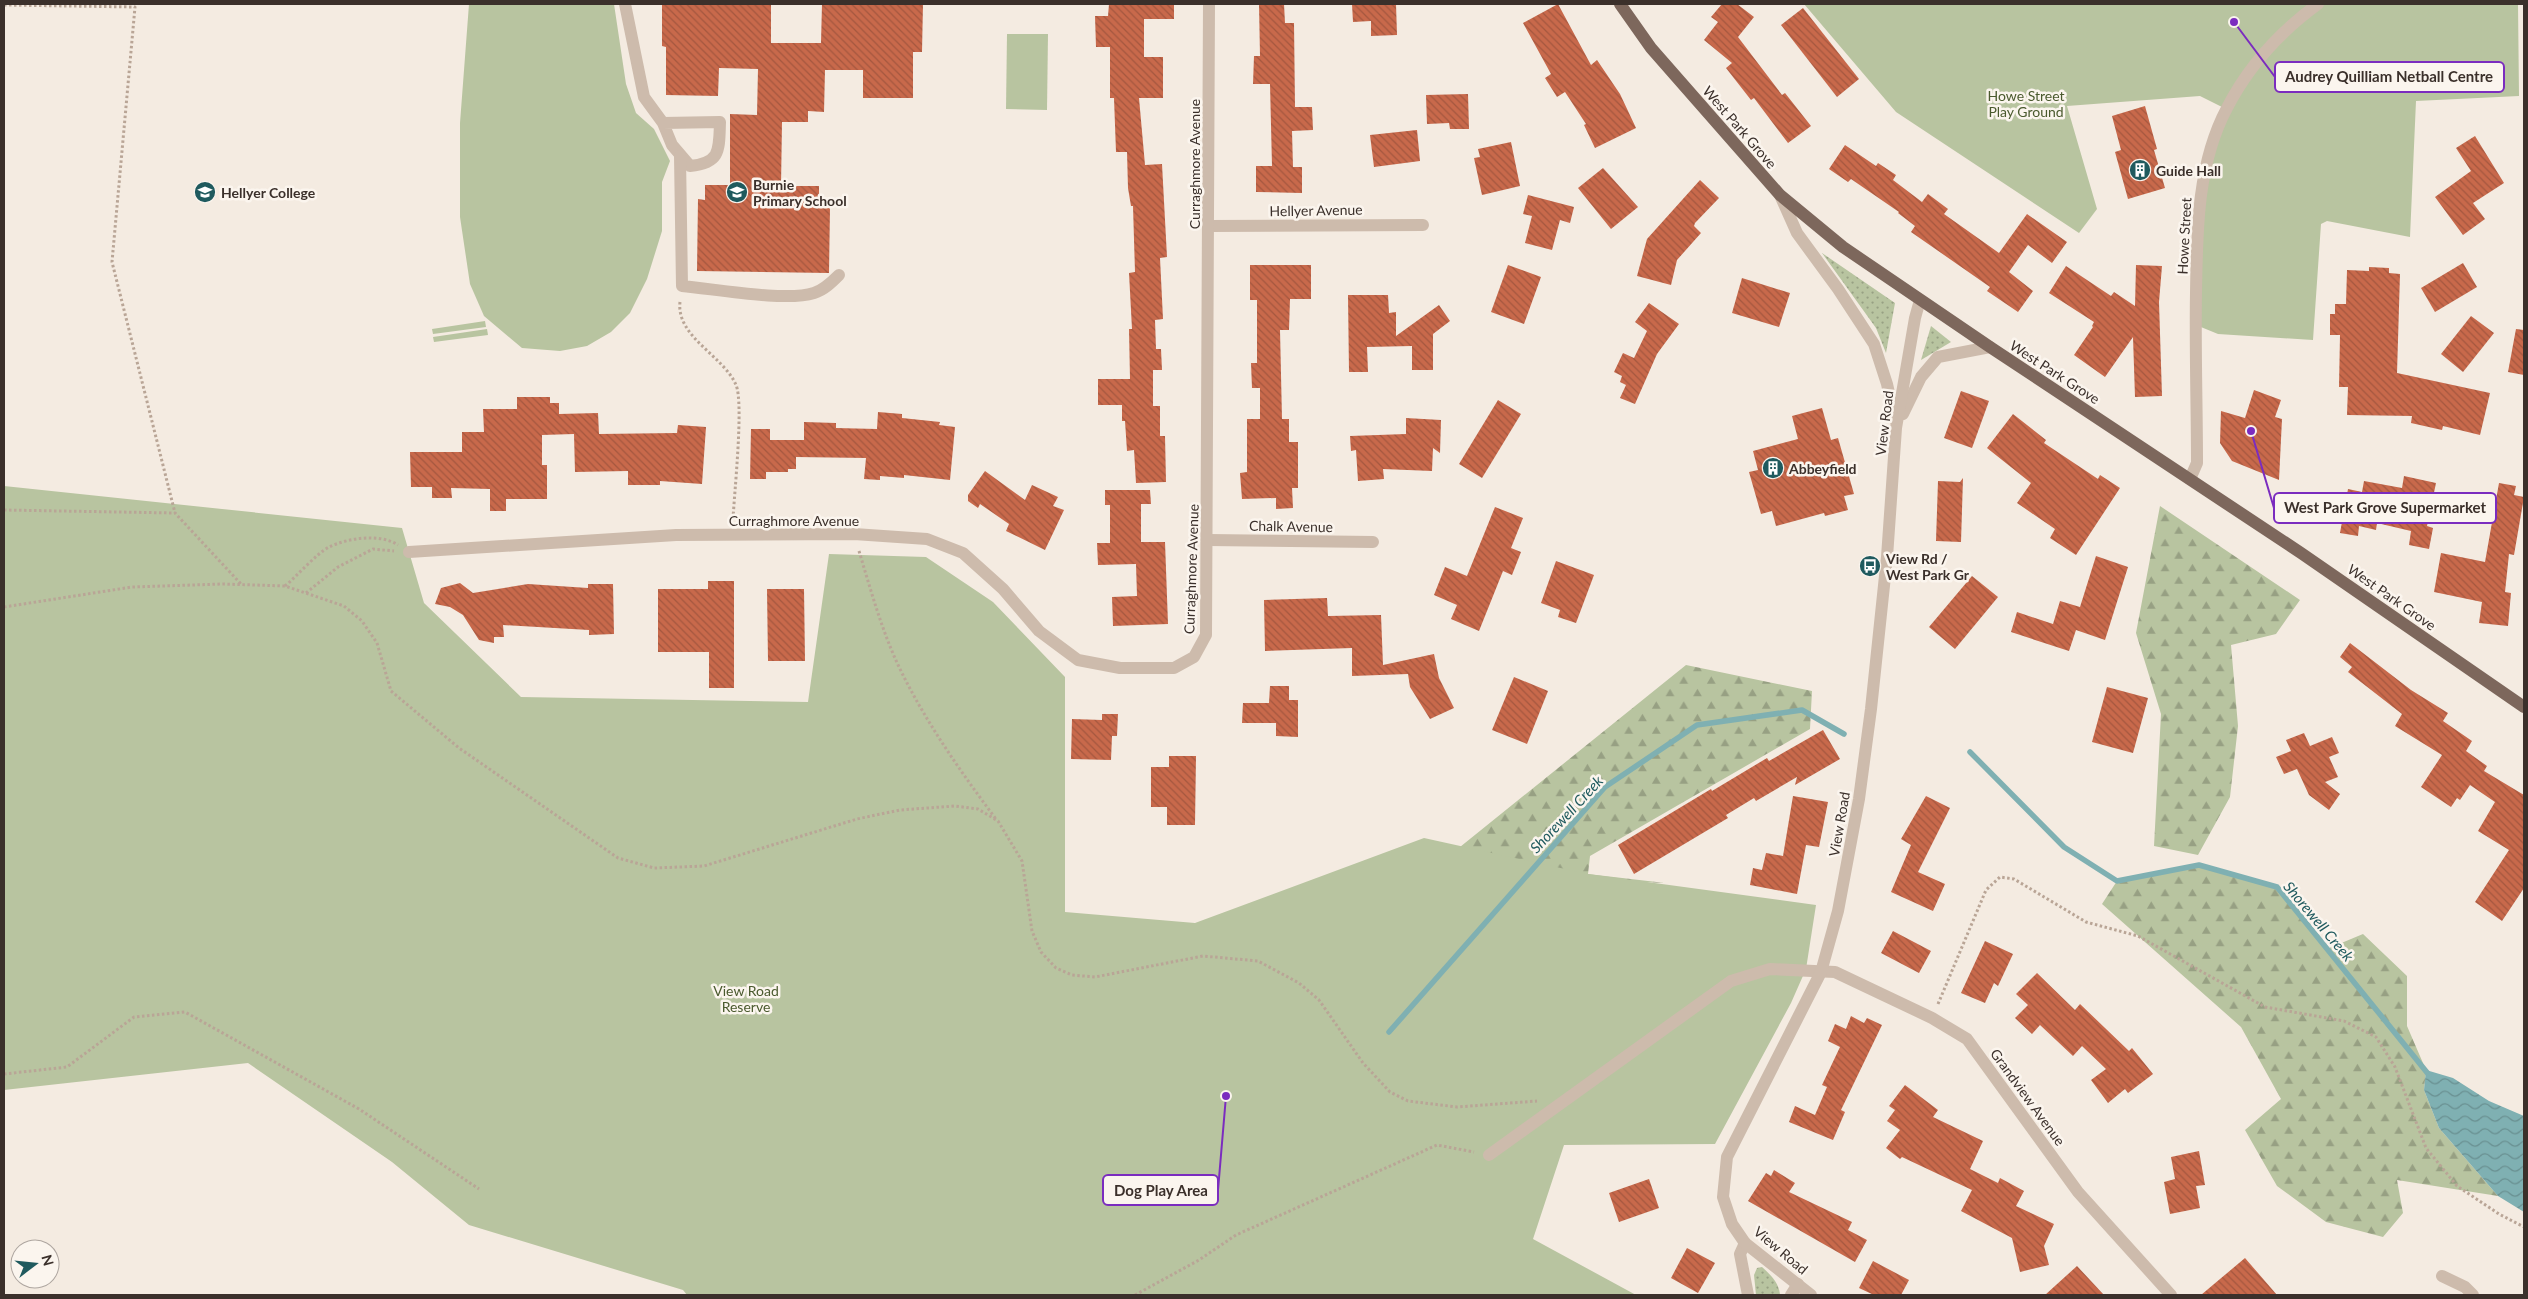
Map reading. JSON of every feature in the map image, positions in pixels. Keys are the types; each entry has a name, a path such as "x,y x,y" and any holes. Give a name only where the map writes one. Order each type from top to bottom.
{"main road":[{"name":"West Park Grove","path":"1620,4 1651,48 1780,195 1843,247 2190,479 2524,707"}],"street":[{"path":"625,4 644,97 663,123 672,146 690,166 713,160 719,150 720,122 663,123"},
{"name":"Curraghmore Avenue","path":"409,552 676,534 854,534 927,539 963,553 1003,589 1039,631 1078,660 1120,668 1174,668 1194,657 1206,635 1210,4"},
{"name":"Howe Street","path":"2190,479 2197,463 2197,235 2201,194 2210,151 2226,109 2246,76 2293,22 2318,4"},
{"path":"680,156 682,286 795,297 815,293 831,284 839,275"},
{"path":"1780,195 1797,233 1838,289 1874,344 1887,384 1896,428"},
{"name":"Hellyer Avenue","path":"1209,226 1422,225"},
{"name":"View Road","path":"1811,1295 1745,1243 1732,1224 1723,1197 1728,1157 1820,972 1838,911 1859,799 1879,639 1896,428 1915,318 1920,300"},
{"path":"1896,428 1921,377 1938,357 1990,347"},
{"name":"Chalk Avenue","path":"1208,540 1373,542"},
{"name":"Grandview Avenue","path":"1489,1155 1731,980 1770,969 1835,972 1932,1018 1968,1039 2078,1192 2171,1295"},
{"path":"1745,1243 1740,1254 1748,1295"},
{"path":"2442,1276 2465,1287 2473,1295"},
{"path":"1791,1295 1798,1284"}],"path":[{"path":"4,5 136,7 112,262 175,513 241,585"},
{"path":"682,286 679,308 687,330 723,365 737,386 738,411 732,534"},
{"path":"4,510 175,513"},
{"path":"854,534 880,620 904,679 966,779 998,821 1022,861 1032,931 1041,952 1056,968 1072,975 1095,977 1203,956 1258,962 1299,983 1319,1000 1363,1062 1390,1092 1408,1101 1457,1107 1540,1100"},
{"path":"285,586 328,548 363,538 390,540 409,552"},
{"path":"306,593 338,567 373,549 409,552"},
{"path":"4,607 132,588 241,585 285,586 344,606 362,621 377,643 391,690 459,748 618,858 654,868 704,866 857,819 900,810 955,806 978,809 998,821"},
{"path":"1932,1018 1986,890 2000,877 2014,878 2086,922 2138,936 2265,1007 2344,1021 2376,1037 2395,1067 2426,1148 2457,1186 2499,1214 2524,1227"},
{"path":"4,1074 67,1067 134,1017 185,1012 359,1110 479,1190"},
{"path":"1135,1295 1199,1260 1236,1235 1437,1145 1489,1155"}],"green space":[{"path":"469,4 614,4 626,84 636,113 654,129 670,161 662,182 662,231 647,279 630,313 611,332 587,346 560,351 522,348 484,316 470,284 460,217 460,123"},
{"name":"Howe Street Play Ground","path":"1804,4 2518,4 2519,96 2416,101 2410,237 2327,221 2321,224 2313,340 2218,334 2196,325 2201,194 2226,109 2200,96 2067,106 2097,209 2079,233 1896,112"},
{"path":"1007,34 1048,34 1047,110 1006,109"},
{"path":"1822,253 1895,303 1886,353 1876,328"},
{"path":"485,321 486,327 433,334 432,329"},
{"path":"1931,326 1951,342 1921,360"},
{"path":"487,329 488,335 434,342 433,337"},
{"name":"View Road Reserve","path":"4,486 402,528 424,603 521,697 808,702 829,554 926,557 993,602 1065,677 1065,912 1195,923 1424,838 1588,874 1816,905 1806,969 1791,1003 1715,1144 1564,1145 1533,1239 1636,1295 687,1295 683,1290 469,1225 392,1162 248,1063 4,1090"},
{"path":"2160,506 2300,600 2276,634 2231,645 2238,726 2230,797 2198,855 2154,846 2161,714 2136,633"},
{"path":"1686,665 1812,691 1810,729 1590,856 1588,874 1665,883 1429,872"},
{"path":"2199,865 2277,887 2327,949 2363,934 2407,976 2407,1026 2426,1070 2424,1090 2439,1128 2498,1196 2397,1180 2403,1213 2383,1237 2326,1222 2277,1186 2245,1130 2281,1099 2241,1027 2102,904 2117,881"},
{"path":"1762,1267 1776,1283 1780,1295 1756,1295 1754,1275 1757,1268"}],"water":[{"path":"2426,1070 2453,1078 2489,1101 2524,1116 2524,1212 2498,1196 2439,1128 2424,1090"}],"building":[{"path":"662,4 771,4 771,43 821,43 822,4 923,4 922,52 913,52 913,98 863,98 863,70 825,70 824,112 808,111 808,122 782,122 781,186 819,186 819,198 822,198 822,208 830,208 829,273 697,271 698,199 705,200 705,185 730,185 730,114 757,115 758,69 719,68 718,96 666,95 666,47 662,46"},
{"path":"1109,4 1174,4 1174,19 1144,19 1144,57 1163,57 1163,98 1139,98 1145,165 1162,164 1167,257 1160,258 1163,319 1155,320 1156,349 1161,349 1162,370 1153,370 1153,406 1160,406 1160,436 1165,436 1166,482 1136,483 1134,450 1127,451 1125,421 1122,421 1122,405 1098,405 1098,379 1130,379 1129,329 1132,329 1129,273 1135,272 1133,206 1131,206 1128,188 1127,152 1116,152 1114,98 1110,98 1110,47 1096,47 1095,16 1108,16"},
{"path":"1259,4 1284,4 1285,23 1294,23 1295,107 1312,107 1313,130 1292,131 1293,167 1302,167 1302,193 1256,192 1256,166 1272,166 1270,84 1253,84 1254,56 1260,56"},
{"path":"1352,4 1396,4 1397,35 1371,36 1371,21 1353,22"},
{"path":"1558,4 1591,65 1597,60 1620,94 1636,128 1595,148 1584,125 1586,124 1565,92 1557,97 1545,78 1551,74 1523,23"},
{"path":"1722,4 1737,4 1754,17 1738,37 1782,95 1785,93 1811,126 1788,143 1754,98 1751,100 1726,68 1732,63 1704,40 1718,22 1711,17"},
{"path":"1803,8 1859,79 1837,97 1781,25"},
{"path":"1468,94 1469,129 1450,129 1449,123 1427,124 1426,95"},
{"name":"Guide Hall","path":"2145,106 2157,149 2154,150 2165,188 2128,199 2115,152 2121,150 2112,116"},
{"path":"1417,130 1420,161 1374,167 1370,135"},
{"path":"2475,136 2504,183 2473,203 2485,219 2463,235 2435,197 2471,171 2456,148"},
{"path":"1511,142 1520,186 1482,195 1474,158 1480,157 1478,149"},
{"path":"1845,145 1876,166 1878,163 1896,175 1893,180 1922,202 1928,194 1948,209 1944,214 1999,253 2027,214 2067,242 2052,263 2028,245 2009,272 2033,291 2018,312 1987,291 1990,287 1911,232 1915,226 1899,212 1851,179 1848,182 1829,169"},
{"path":"1603,168 1638,207 1611,229 1578,188"},
{"path":"1700,180 1719,198 1695,223 1694,226 1701,233 1677,260 1671,285 1637,276 1647,239"},
{"path":"1528,195 1574,207 1570,223 1560,220 1552,250 1525,243 1532,216 1523,214"},
{"path":"2463,263 2477,287 2435,312 2421,288"},
{"path":"1250,265 1311,265 1311,299 1290,299 1289,330 1280,330 1282,419 1289,419 1289,442 1298,442 1298,488 1292,488 1293,508 1276,509 1276,498 1242,499 1240,473 1247,472 1247,419 1260,419 1260,388 1252,388 1251,363 1257,363 1257,300 1250,300"},
{"path":"1508,265 1541,277 1524,324 1491,312"},
{"path":"2136,265 2162,266 2159,302 2162,396 2135,397 2133,337 2105,377 2074,355 2093,327 2094,322 2049,293 2066,266 2111,296 2114,292 2135,306"},
{"path":"2369,267 2389,268 2389,273 2400,274 2397,373 2490,393 2480,435 2443,426 2442,430 2411,423 2412,416 2347,415 2348,387 2339,387 2340,335 2330,335 2330,314 2335,314 2335,304 2346,304 2347,270 2369,271"},
{"path":"1742,278 1790,293 1779,327 1732,313"},
{"path":"1348,295 1388,295 1389,313 1396,312 1396,336 1439,305 1450,321 1433,334 1433,370 1412,370 1412,346 1367,347 1368,372 1349,372"},
{"path":"1649,303 1679,324 1657,354 1635,404 1620,398 1626,385 1620,382 1622,376 1614,372 1623,353 1634,358 1647,331 1635,322"},
{"path":"2471,316 2494,333 2463,372 2441,354"},
{"path":"2516,329 2524,330 2524,375 2508,372"},
{"path":"2254,390 2281,400 2275,417 2282,419 2279,480 2232,461 2220,443 2221,411 2245,418"},
{"path":"1961,391 1989,401 1972,448 1944,438"},
{"path":"517,397 550,397 550,403 559,403 559,414 598,413 599,434 677,433 678,425 706,427 702,484 660,481 660,485 628,485 628,471 575,472 574,434 542,435 542,465 547,465 547,499 506,499 506,511 490,511 490,489 451,488 452,498 432,498 432,487 411,487 410,452 462,452 462,432 484,432 483,409 517,409"},
{"path":"1498,400 1521,414 1482,478 1459,464"},
{"name":"Abbeyfield","path":"1822,408 1831,440 1838,438 1854,494 1844,496 1848,510 1825,516 1824,513 1776,526 1772,511 1761,514 1749,472 1758,470 1753,451 1798,439 1792,416"},
{"path":"878,412 902,414 902,418 940,422 939,425 955,427 950,480 904,475 904,478 880,476 880,480 864,479 866,458 796,457 796,469 788,469 788,472 766,472 766,479 750,479 751,429 770,429 770,440 804,440 804,422 836,423 836,428 877,429"},
{"path":"2013,414 2046,440 2044,443 2098,479 2100,475 2120,488 2076,555 2050,538 2055,529 2017,503 2031,483 1987,448"},
{"path":"1406,418 1441,420 1440,453 1433,448 1432,471 1383,469 1384,479 1358,481 1356,450 1351,451 1350,436 1406,434"},
{"path":"985,471 1025,500 1032,485 1058,497 1053,506 1064,510 1045,550 1006,531 1009,524 980,504 978,508 968,501 968,495"},
{"path":"2404,476 2436,483 2427,526 2433,528 2429,549 2409,545 2411,531 2377,523 2376,530 2359,526 2358,536 2340,533 2348,489 2362,492 2364,481 2402,488"},
{"path":"1963,478 1961,542 1936,541 1938,481 1960,482"},
{"path":"2499,483 2516,486 2514,495 2524,497 2514,555 2509,554 2505,592 2511,593 2508,626 2479,623 2482,602 2434,592 2441,553 2485,562"},
{"path":"1105,490 1150,490 1151,504 1141,504 1141,542 1165,542 1168,624 1113,626 1112,597 1137,596 1136,564 1098,565 1097,543 1110,543 1110,505 1105,505"},
{"path":"1495,507 1523,518 1511,548 1521,552 1512,575 1503,571 1479,631 1451,619 1457,605 1434,595 1445,567 1467,576"},
{"path":"2096,556 2128,567 2105,640 2076,630 2069,651 2011,632 2017,612 2053,624 2060,601 2080,607"},
{"path":"1556,561 1594,575 1576,623 1558,617 1560,610 1541,603"},
{"path":"1972,576 1998,597 1955,649 1929,627"},
{"path":"708,581 734,581 734,688 709,688 709,652 658,652 658,589 708,589"},
{"path":"460,583 473,593 528,584 588,588 588,584 613,584 614,634 589,635 589,630 503,625 504,637 494,637 494,643 479,640 463,615 450,607 435,604 441,588"},
{"path":"767,589 804,589 805,661 768,661"},
{"path":"1327,598 1328,616 1381,615 1383,665 1434,654 1439,678 1454,708 1430,719 1410,687 1408,674 1352,676 1352,648 1265,651 1264,600"},
{"path":"2350,643 2411,690 2448,713 2443,721 2472,741 2466,751 2487,766 2484,771 2524,795 2524,888 2502,921 2475,902 2509,850 2478,831 2495,802 2470,785 2460,800 2457,798 2451,807 2421,787 2442,755 2395,726 2402,714 2348,672 2352,667 2340,657"},
{"path":"1514,677 1548,691 1527,744 1492,730"},
{"path":"1270,686 1289,686 1289,700 1298,700 1298,737 1276,736 1276,723 1242,723 1243,703 1269,703"},
{"path":"2107,687 2148,698 2133,753 2092,742"},
{"path":"1102,714 1118,714 1117,736 1112,736 1111,760 1071,759 1072,719 1102,720"},
{"path":"1823,730 1840,759 1795,785 1797,777 1756,801 1754,798 1726,815 1728,818 1634,874 1618,845 1711,789 1712,791 1767,758 1769,761"},
{"path":"2304,733 2310,746 2332,737 2339,753 2329,757 2338,777 2325,782 2340,794 2329,810 2309,795 2297,769 2284,774 2276,757 2291,751 2286,740"},
{"path":"1169,756 1196,756 1195,825 1167,825 1167,807 1151,807 1151,767 1169,767"},
{"path":"1793,796 1828,802 1819,847 1806,845 1797,894 1750,885 1753,868 1762,870 1766,853 1783,856"},
{"path":"1926,796 1950,808 1918,872 1945,884 1933,911 1891,892 1911,845 1901,839"},
{"path":"1893,931 1931,951 1919,973 1881,953"},
{"path":"1985,941 2013,954 1998,986 1994,983 1985,1003 1961,993"},
{"path":"2037,973 2075,1010 2080,1004 2129,1051 2132,1048 2153,1074 2128,1093 2125,1089 2108,1103 2091,1080 2106,1069 2082,1046 2073,1056 2040,1025 2032,1034 2015,1018 2028,1005 2016,994"},
{"path":"1851,1016 1864,1023 1867,1018 1882,1025 1841,1110 1845,1112 1833,1140 1789,1122 1795,1106 1815,1115 1827,1087 1822,1085 1840,1047 1828,1041 1835,1024 1846,1029"},
{"path":"1905,1085 1938,1110 1933,1117 1983,1141 1970,1169 1998,1183 2000,1178 2024,1191 2016,1206 2054,1224 2044,1246 2049,1265 2020,1272 2012,1238 1961,1211 1972,1190 1902,1157 1900,1159 1886,1148 1900,1130 1887,1121 1895,1110 1889,1106"},
{"path":"2199,1151 2205,1185 2196,1186 2200,1208 2170,1214 2164,1182 2175,1179 2171,1157"},
{"path":"1774,1170 1795,1183 1789,1192 1852,1222 1848,1230 1867,1240 1855,1262 1748,1201 1766,1173 1771,1176"},
{"path":"1649,1179 1659,1208 1619,1222 1609,1193"},
{"path":"1687,1248 1715,1263 1698,1293 1671,1278"},
{"path":"2245,1258 2277,1295 2201,1295"},
{"path":"1873,1261 1909,1280 1901,1295 1874,1295 1859,1288"},
{"path":"2077,1266 2104,1295 2045,1295"}],"waterway":[{"name":"Shorewell Creek","path":"1389,1032 1605,787 1697,725 1802,710 1844,734"},
{"name":"Shorewell Creek","path":"1970,752 2064,847 2117,881 2199,865 2277,887 2429,1075"}],"place":[{"name":"Audrey Quilliam Netball Centre","path":"2234,22"},
{"name":"Guide Hall","path":"2140,170"},
{"name":"Hellyer College","path":"205,192"},
{"name":"Burnie Primary School","path":"737,192"},
{"name":"West Park Grove Supermarket","path":"2251,431"},
{"name":"Abbeyfield","path":"1773,468"},
{"name":"View Rd / West Park Gr","path":"1870,566"},
{"name":"Dog Play Area","path":"1226,1096"}]}
